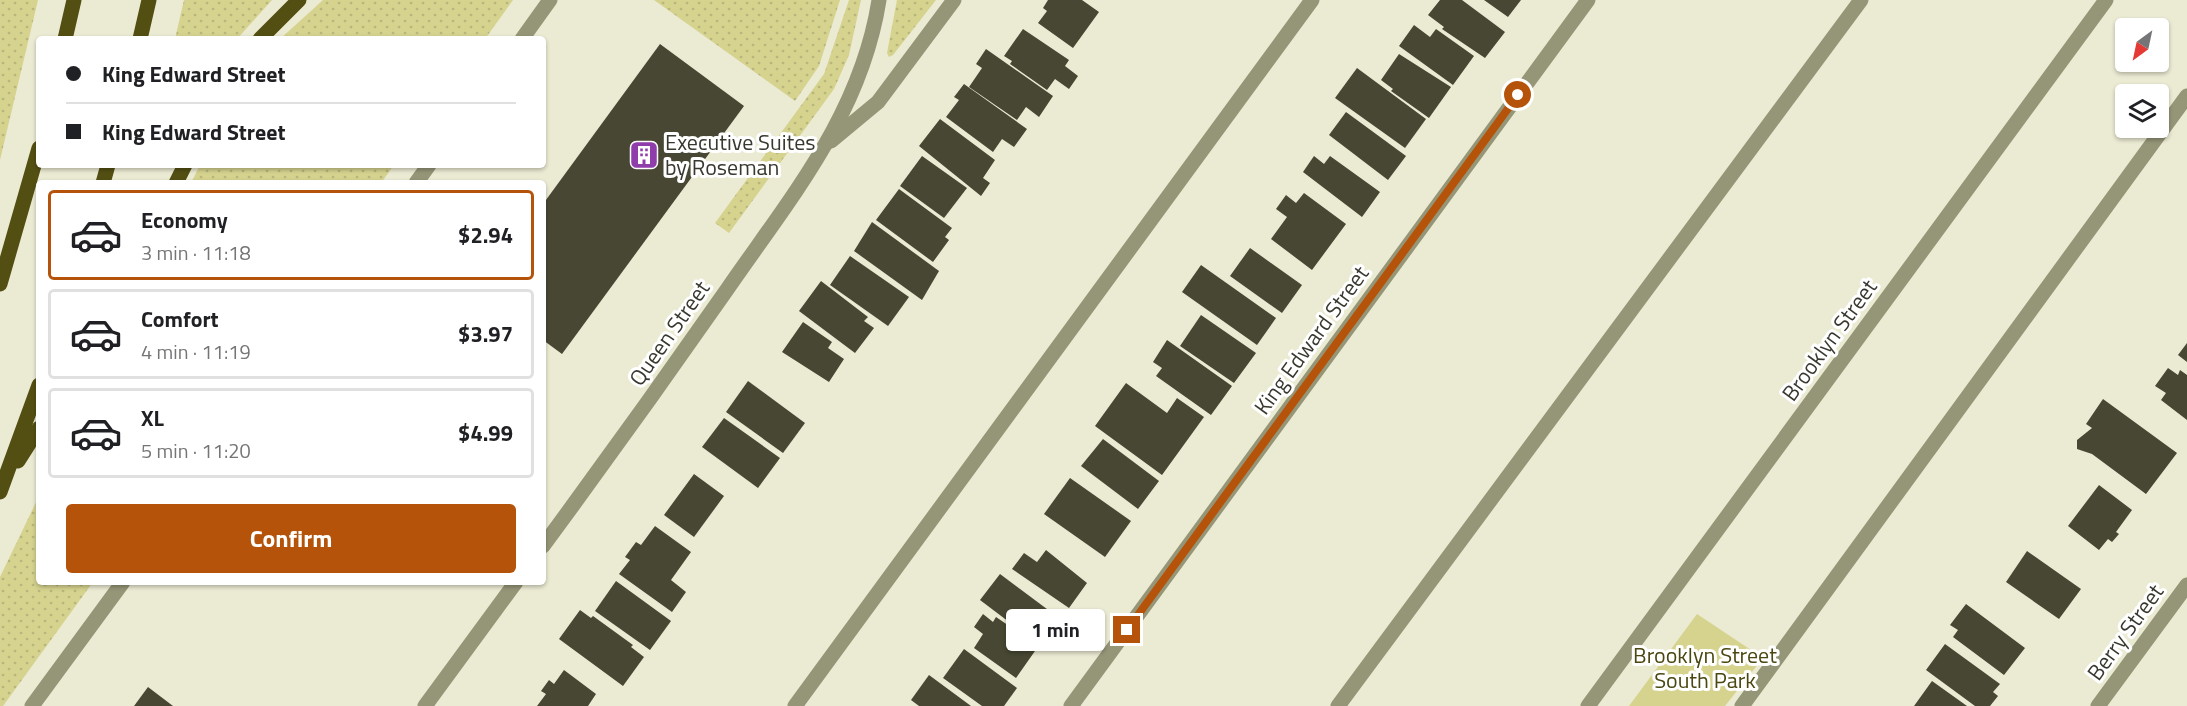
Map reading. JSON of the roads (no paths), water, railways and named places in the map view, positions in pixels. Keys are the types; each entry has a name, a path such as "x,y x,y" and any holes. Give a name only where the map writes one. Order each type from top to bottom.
{"main road":[{"path":"66,36 74,0"},
{"path":"141,36 149,0"},
{"path":"263,36 299,0"},
{"path":"0,284 36,158"},
{"path":"1,490 36,393"},
{"path":"1,490 36,433"}],"street":[{"path":"524,36 550,0"},
{"name":"Queen Street","path":"546,542 632,426 829,142 859,77 869,47 879,0"},
{"name":"Queen Street","path":"829,142 878,102 954,0"},
{"path":"795,706 1312,0"},
{"name":"King Edward Street","path":"1071,706 1588,0"},
{"path":"1338,706 1861,0"},
{"name":"Brooklyn Street","path":"1588,706 2106,0"},
{"path":"1742,706 2187,96"},
{"path":"32,706 121,585"},
{"path":"425,706 514,585"},
{"name":"Berry Street","path":"2098,706 2187,585"}],"place":[{"name":"Executive Suites by Roseman","path":"644,155"}],"park label":[{"name":"Brooklyn Street South Park","path":"1705,668"}]}
